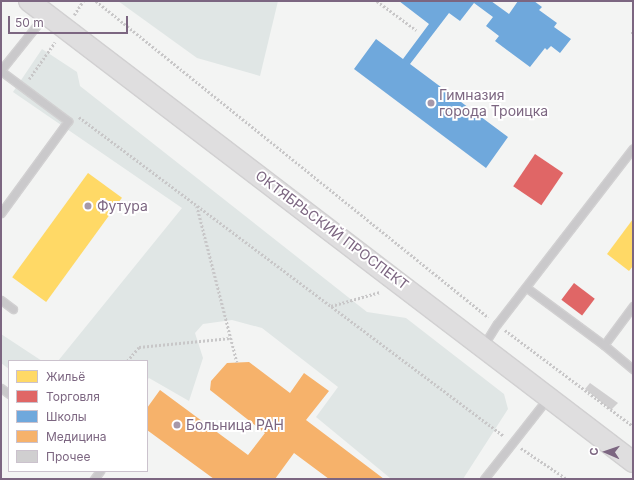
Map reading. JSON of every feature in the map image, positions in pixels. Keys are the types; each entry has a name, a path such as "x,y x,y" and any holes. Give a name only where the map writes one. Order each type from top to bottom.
{"main road":[{"name":"ОКТЯБРЬСКИЙ ПРОСПЕКТ","path":"29,1 405,285 633,462"}],"lane":[{"path":"1,214 68,121 1,71 46,14"},
{"path":"483,346 497,324 527,288 633,148"},
{"path":"527,288 604,345 633,369"},
{"path":"1,300 13,309"},
{"path":"604,345 633,306"},
{"path":"484,479 549,397"}],"path":[{"path":"96,1 497,324 633,426"},
{"path":"377,1 416,30"},
{"path":"7,63 35,84"},
{"path":"72,112 513,443 567,479"},
{"path":"197,206 237,362"},
{"path":"331,306 405,285"},
{"path":"128,360 139,347 231,338"}],"shaded area":[{"path":"118,1 278,1 260,76 197,58"},
{"path":"42,49 77,72 80,86 367,312 406,318 504,394 508,409 463,479 390,478 316,417 338,387 262,328 232,320 203,324 195,333 203,358 189,401 149,378 148,379 148,360 59,360 182,208 13,92"},
{"path":"1,334 40,360 8,360 8,368 1,363"}],"building: Жильё":[{"path":"88,173 122,198 46,302 12,277"},
{"path":"633,219 633,266 629,271 607,254"}],"building: Торговля":[{"path":"535,154 563,173 541,205 513,186"},
{"path":"574,283 595,299 582,315 561,300"}],"building: Школы":[{"name":"Гимназия города Троицка","path":"399,1 491,1 509,14 518,1 534,1 542,7 539,10 557,23 554,27 571,39 560,53 551,46 547,50 545,48 530,67 495,41 499,36 486,26 493,17 474,3 460,21 449,13 410,64 508,137 486,168 354,69 376,39 403,59 429,24"}],"building: Медицина":[{"name":"Больница РАН","path":"249,362 290,393 304,373 329,391 306,420 384,479 329,479 294,453 275,479 214,479 148,431 148,407 160,390 248,455 265,433 210,390 211,381 227,363"}],"building: Прочее":[{"path":"590,383 618,403 611,410 585,389"}],"place":[{"name":"Гимназия города Троицка","path":"431,103"},
{"name":"Футура","path":"88,206"},
{"name":"Больница РАН","path":"177,425"}]}
